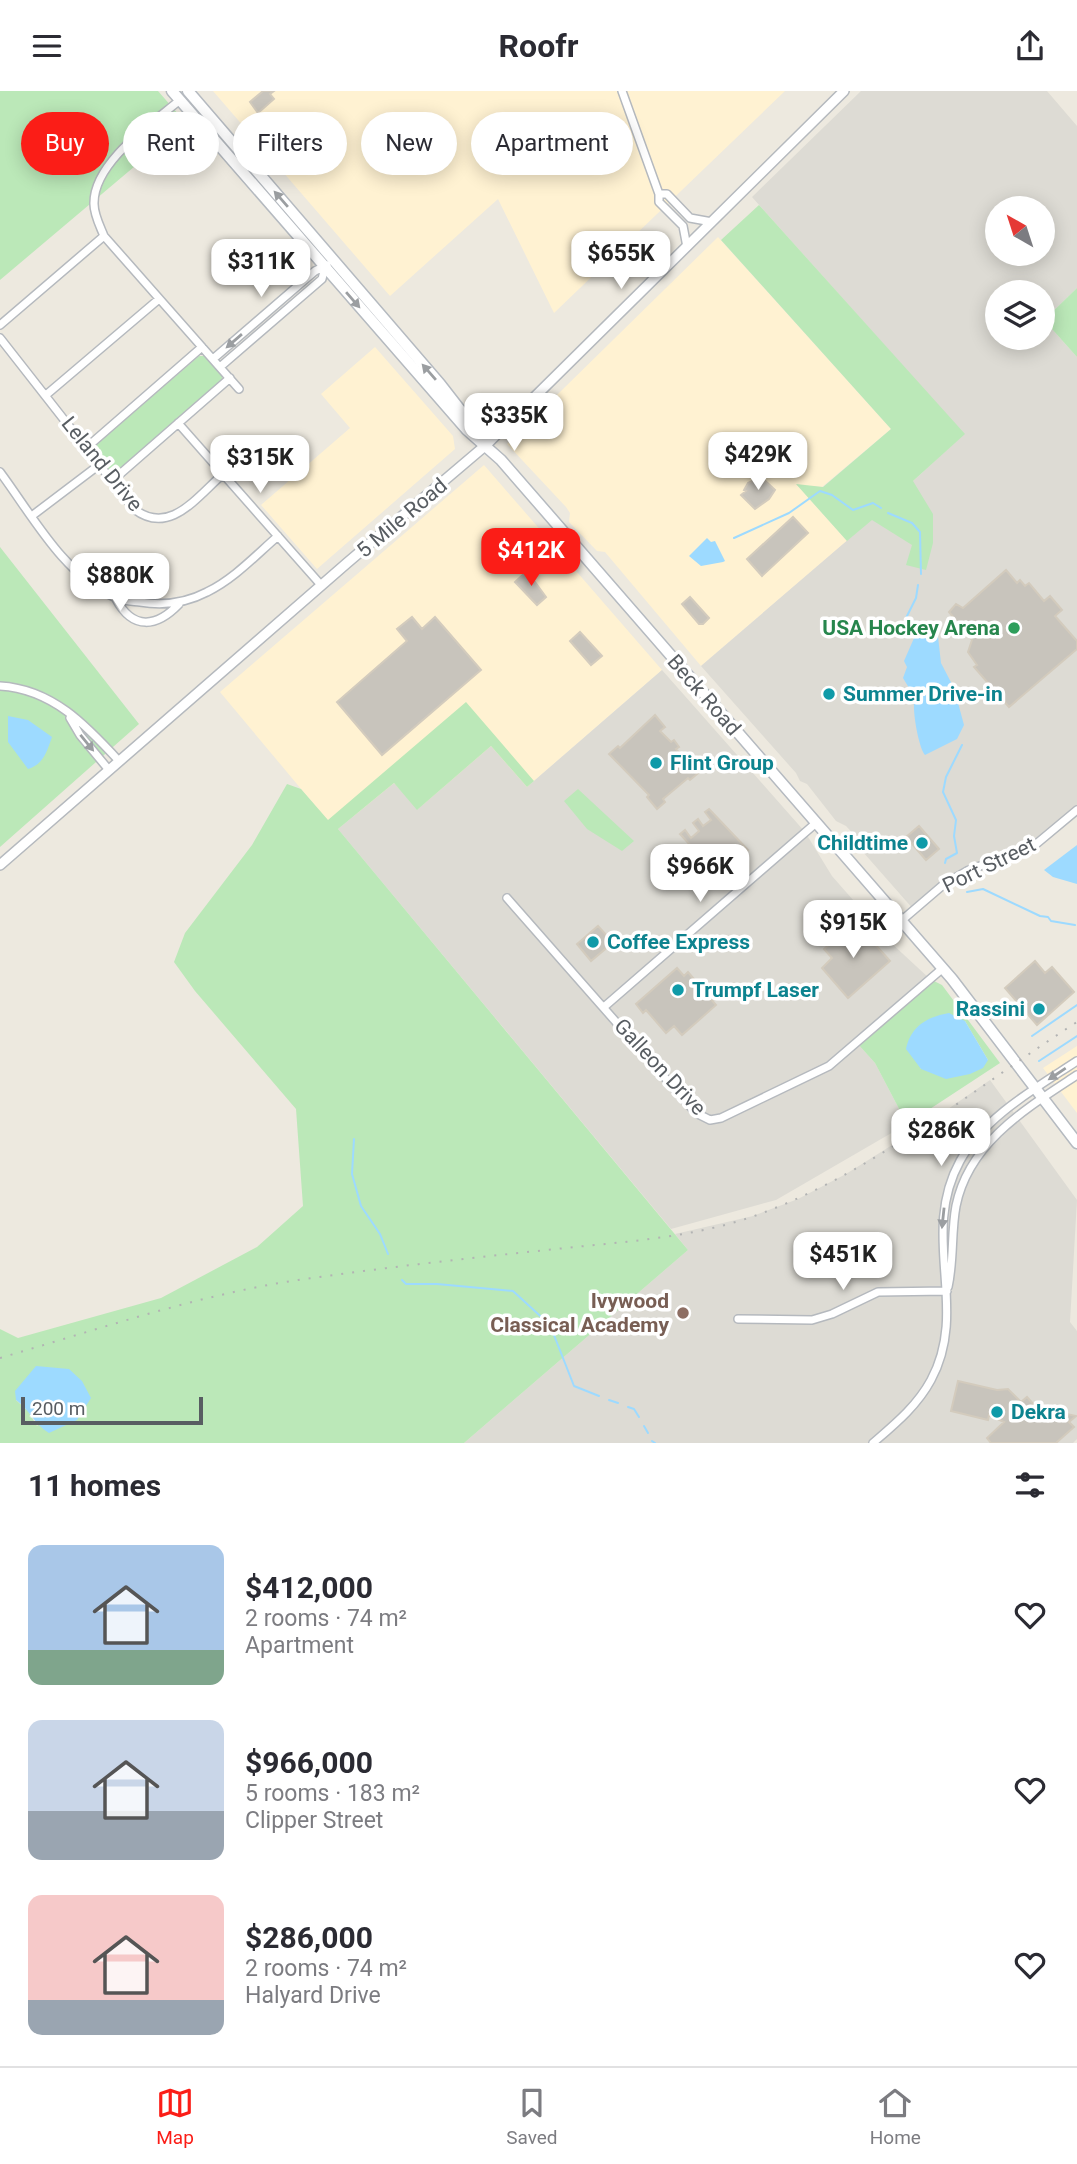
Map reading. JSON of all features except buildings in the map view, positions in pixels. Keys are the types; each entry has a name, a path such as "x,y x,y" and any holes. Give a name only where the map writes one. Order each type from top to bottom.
{"main road":[{"name":"Beck Road","path":"172,91 467,430 486,445"},
{"name":"Beck Road","path":"190,92 474,425 486,445 943,968 1077,1143"}],"street":[{"path":"622,91 659,194 659,202 683,226 687,247"},
{"name":"5 Mile Road","path":"0,865 486,445 845,91"},
{"path":"180,100 114,157 99,181 94,204 104,236 239,389"},
{"path":"659,194 667,194 691,218 712,222"},
{"path":"0,325 104,236"},
{"path":"213,359 314,271 333,260"},
{"path":"220,367 322,279 324,267"},
{"path":"46,395 159,299"},
{"name":"Leland Drive","path":"0,338 134,509 153,520 170,519 222,475"},
{"path":"86,447 202,347"},
{"path":"112,481 230,378"},
{"path":"178,423 321,585"},
{"path":"33,516 99,465"},
{"path":"0,472 69,564 116,599 150,604 179,604 208,592 229,578 278,536"},
{"path":"116,599 123,612 135,620 150,623 168,616 179,604"},
{"path":"0,686 37,693 52,699 88,729 119,761"},
{"path":"68,714 80,735 109,770"},
{"name":"Port Street","path":"901,921 943,885 967,871 1035,845 1077,810"},
{"path":"604,1007 816,823"},
{"name":"Galleon Drive","path":"507,898 696,1114 705,1119 715,1120 829,1066 943,968"},
{"path":"873,1443 914,1405 936,1372 947,1328 942,1231 948,1189 970,1146 995,1120 1077,1061"},
{"path":"947,1291 953,1261 954,1218 960,1189 978,1155 1003,1128 1077,1075"},
{"path":"995,1120 1003,1128"},
{"path":"738,1319 812,1320 832,1314 878,1292 947,1291"}],"shaded area":[{"path":"213,91 785,91 554,313 498,199 390,296 286,175 347,175 347,112 233,112 233,114"},
{"path":"861,91 1047,91 1077,126 1077,288 1055,309 1055,280 985,280 985,350 1055,350 1055,332 1077,357 1077,810 1045,838 967,871 914,910 863,852 860,841 846,826 836,821 807,784 800,781 796,773 701,666 871,520 964,434 752,197"},
{"path":"718,237 891,429 822,487 797,485 847,541 701,666 605,552 597,551 569,522 570,513 566,507 507,444"},
{"path":"375,347 453,436 455,449 317,569 261,505 350,428 321,394"},
{"path":"484,465 662,670 527,787 327,820 220,692"},
{"path":"662,670 805,832 832,876 889,941 930,979 857,1043 875,1063 907,1124 776,1200 671,1229 338,829 394,783 418,809 491,746 527,787"},
{"path":"1077,1046 1077,1113 1043,1068"},
{"path":"990,1080 1077,1200 1070,1322 1077,1331 1077,1439 1073,1443 464,1443 688,1250 675,1234 753,1216 798,1199 846,1174"}],"green space":[{"path":"0,91 158,91 176,112 123,112 124,175 0,280"},
{"path":"759,205 965,434 913,481 933,514 933,543 926,570 906,565 912,545 872,520 847,541 796,484 823,487 891,429 721,240"},
{"path":"1077,288 1077,357 1055,332 1055,309"},
{"path":"199,356 206,356 222,375 222,382 118,472 112,473 94,451 96,445"},
{"path":"0,547 139,724 0,847"},
{"path":"466,702 534,781 527,787 491,746 417,810 394,783 338,829 688,1250 464,1443 0,1443 0,1329 18,1338 161,1298 257,1247 303,1206 296,1109 195,991 174,962 185,933 252,845 287,784 301,789 328,820","holes":["82,1381 37,1426 28,1411 16,1400"]},
{"path":"578,789 634,841 622,851 587,829 564,801"},
{"path":"930,979 942,985 1000,1063 907,1124 875,1063 857,1043","holes":["965,1021 988,1060 921,1069 917,1060"]}],"water":[{"path":"707,538 711,542 715,541 725,561 701,566 689,556"},
{"path":"925,624 933,624 937,628 941,663 954,688 964,725 957,739 925,755 916,728 915,698 903,678 907,667 904,661 918,629"},
{"path":"8,716 28,720 52,737 44,756 33,767 28,769 8,742"},
{"path":"1077,845 1077,884 1053,877 1044,870"},
{"path":"949,1013 965,1021 988,1060 983,1068 970,1074 946,1079 921,1069 906,1049 912,1034 921,1024"},
{"path":"36,1366 69,1369 82,1381 91,1398 77,1420 49,1433 16,1400 15,1391"}],"waterway":[{"path":"734,538 789,513 820,491 832,495 853,510 873,503 881,508"},
{"path":"888,513 912,523 920,532 921,574"},
{"path":"915,634 906,618 916,598 918,585"},
{"path":"945,863 946,859 957,853 954,836 956,820 943,792 946,777 962,745"},
{"path":"967,892 983,889 1040,916 1048,917 1051,921 1075,925"},
{"path":"1032,1036 1077,1005"},
{"path":"1039,1061 1077,1036"},
{"path":"354,1139 352,1174 361,1206 380,1234 388,1254"},
{"path":"402,1280 406,1284 513,1291 550,1325 574,1386 599,1396"},
{"path":"609,1400 618,1403"},
{"path":"628,1407 634,1409 639,1417"},
{"path":"644,1426 648,1433"}],"railway":[{"path":"0,1358 155,1312 272,1284 430,1263 653,1239 732,1223 800,1197 883,1153 1077,1022"}],"place":[{"name":"USA Hockey Arena","path":"1014,628"},
{"name":"Summer Drive-in","path":"829,694"},
{"name":"Flint Group","path":"656,763"},
{"name":"Childtime","path":"922,843"},
{"name":"Coffee Express","path":"593,942"},
{"name":"Trumpf Laser","path":"678,990"},
{"name":"Rassini","path":"1039,1009"},
{"name":"Ivywood Classical Academy","path":"683,1313"},
{"name":"Dekra","path":"997,1412"}]}
